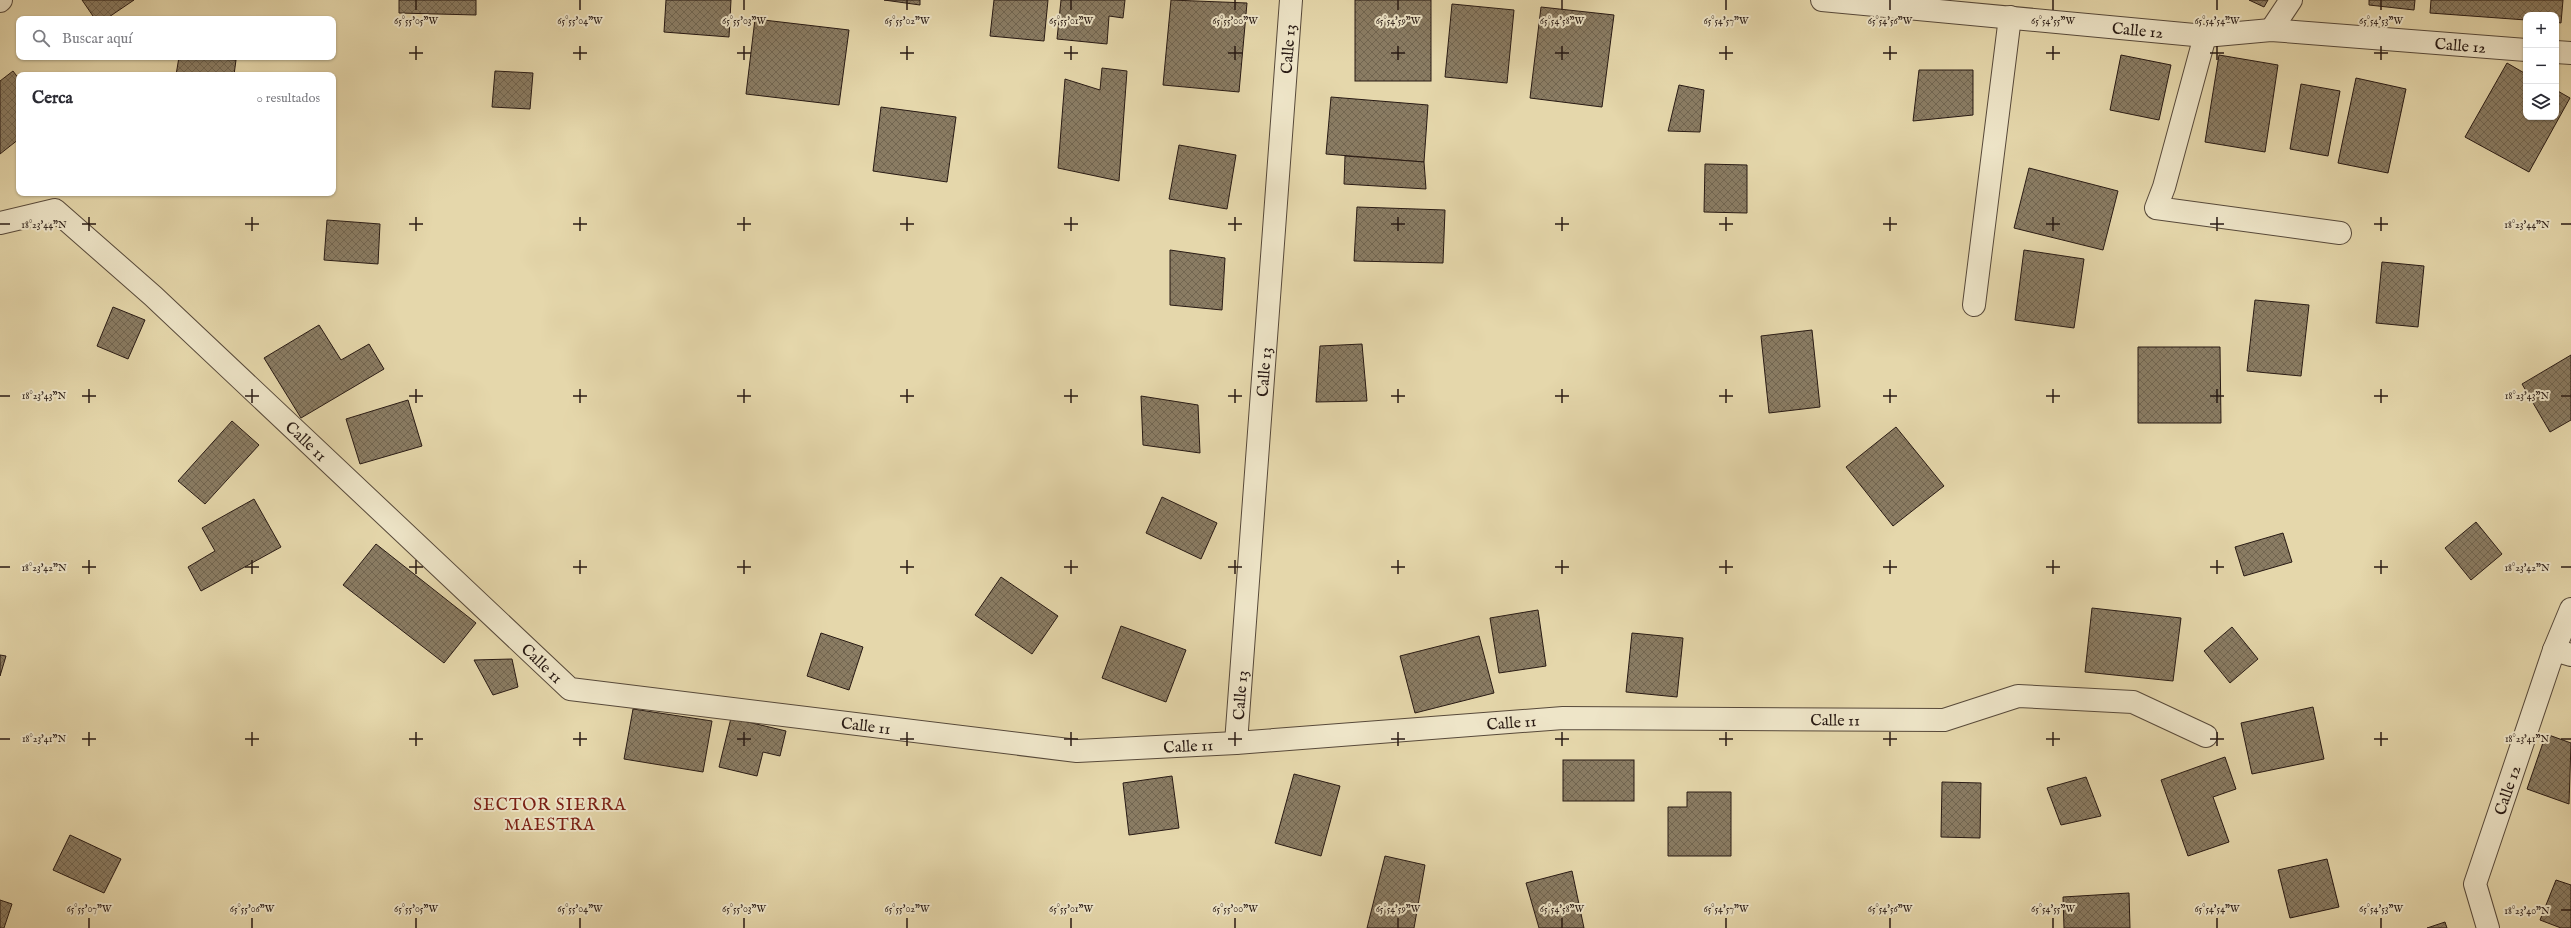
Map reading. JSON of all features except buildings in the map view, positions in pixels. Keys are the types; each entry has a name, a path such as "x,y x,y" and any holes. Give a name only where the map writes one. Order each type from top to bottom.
{"street":[{"name":"Calle 13","path":"1236,743 1291,0"},
{"name":"Calle 12","path":"1822,0 2205,36 2271,30 2523,50"},
{"path":"2271,30 2292,0"},
{"path":"1974,305 2010,17"},
{"path":"2205,36 2164,187 2156,208 2340,232"},
{"path":"2559,52 2571,52"},
{"name":"Calle 11","path":"0,223 55,210 153,296 570,689 1077,750 1236,743 1564,718 1944,720 2018,696 2133,702 2206,736"},
{"name":"Calle 12","path":"2488,928 2475,884 2562,653 2571,609"}],"district":[{"name":"SECTOR SIERRA MAESTRA","path":"550,814"}]}
